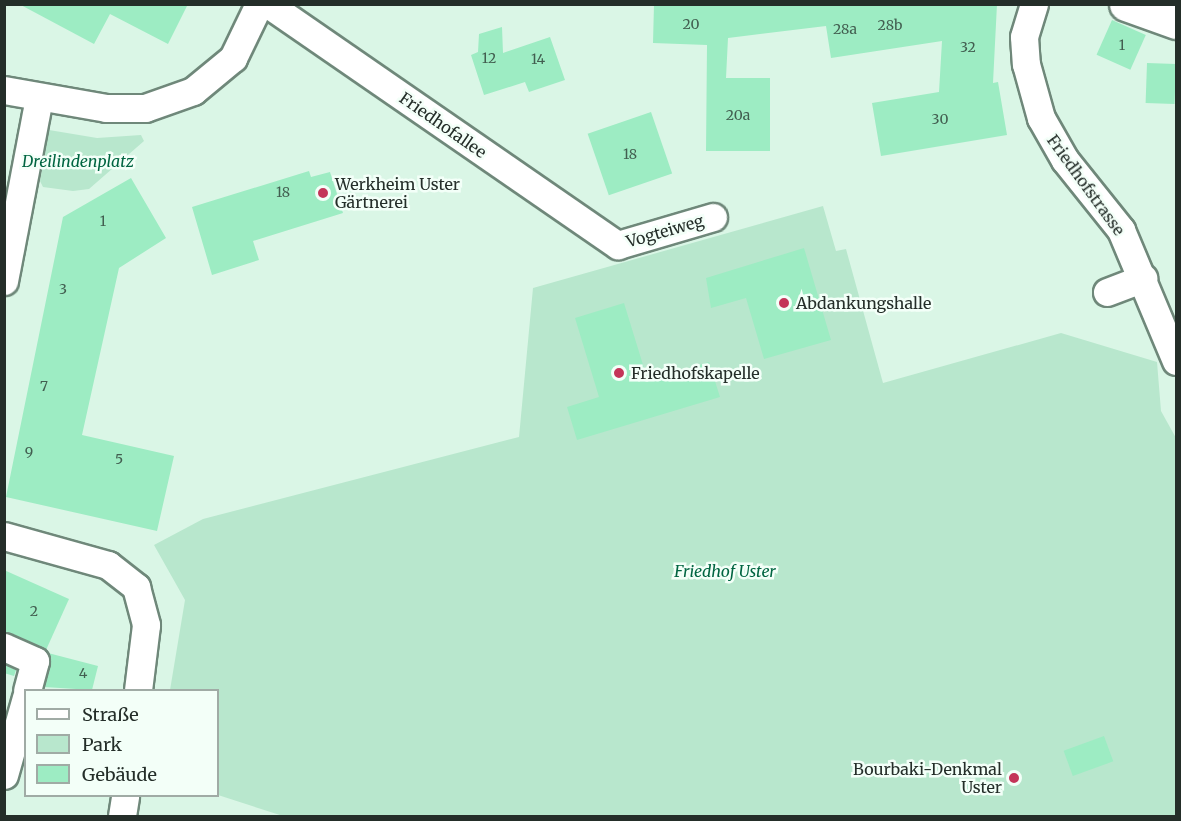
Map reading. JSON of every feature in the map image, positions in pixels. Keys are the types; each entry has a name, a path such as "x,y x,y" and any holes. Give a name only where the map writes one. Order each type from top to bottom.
{"main road":[{"path":"1126,4 1176,21"},
{"path":"1160,4 1176,21"}],"street":[{"path":"4,90 39,98 145,108 193,91 233,58 259,4"},
{"name":"Friedhofallee","path":"268,4 618,245"},
{"name":"Friedhofstrasse","path":"1034,4 1024,37 1026,64 1041,118 1065,160 1107,208 1143,278 1176,361"},
{"path":"4,281 39,98"},
{"name":"Vogteiweg","path":"618,245 713,218"},
{"path":"1107,292 1143,278"},
{"path":"4,536 108,565 136,587 146,625 138,689"},
{"path":"4,647 35,661 27,689"},
{"path":"4,775 24,704"},
{"path":"122,816 125,797"}],"green space":[{"name":"Dreilindenplatz","path":"49,130 97,138 141,135 144,141 89,189 73,191 43,187 40,181"},
{"name":"Friedhof Uster","path":"823,206 836,251 846,249 883,383 1061,333 1157,362 1161,411 1176,438 1176,816 283,816 219,795 219,689 170,689 185,600 154,545 203,519 519,437 533,288"}],"building":[{"path":"19,4 188,4 168,44 110,14 94,44"},
{"path":"654,4 997,4 993,83 998,82 1007,135 881,156 872,103 939,92 942,41 831,58 826,26 728,38 726,78 770,78 770,151 706,151 707,45 653,43"},
{"path":"1112,20 1146,35 1130,70 1097,55"},
{"path":"502,27 503,53 550,37 565,80 529,92 525,82 484,95 471,55 478,52 479,34"},
{"path":"1147,63 1176,64 1175,104 1146,103"},
{"path":"651,112 672,173 609,195 588,134"},
{"path":"309,171 311,177 330,172 343,213 253,241 259,260 212,275 192,207"},
{"path":"131,178 166,238 119,268 82,435 174,456 157,531 6,497 63,217"},
{"name":"Abdankungshalle","path":"804,248 831,340 764,359 746,298 711,308 706,278"},
{"name":"Friedhofskapelle","path":"624,303 648,381 709,362 720,397 577,440 567,407 599,397 575,318"},
{"path":"4,570 69,599 46,650 4,632"},
{"path":"48,653 98,666 92,689 44,687"},
{"path":"4,664 16,670 14,676 4,673"},
{"path":"1104,736 1113,761 1073,776 1064,751"}],"place":[{"name":"Werkheim Uster Gärtnerei","path":"323,193"},
{"name":"Abdankungshalle","path":"784,303"},
{"name":"Friedhofskapelle","path":"619,373"},
{"name":"Bourbaki-Denkmal Uster","path":"1014,778"}]}
